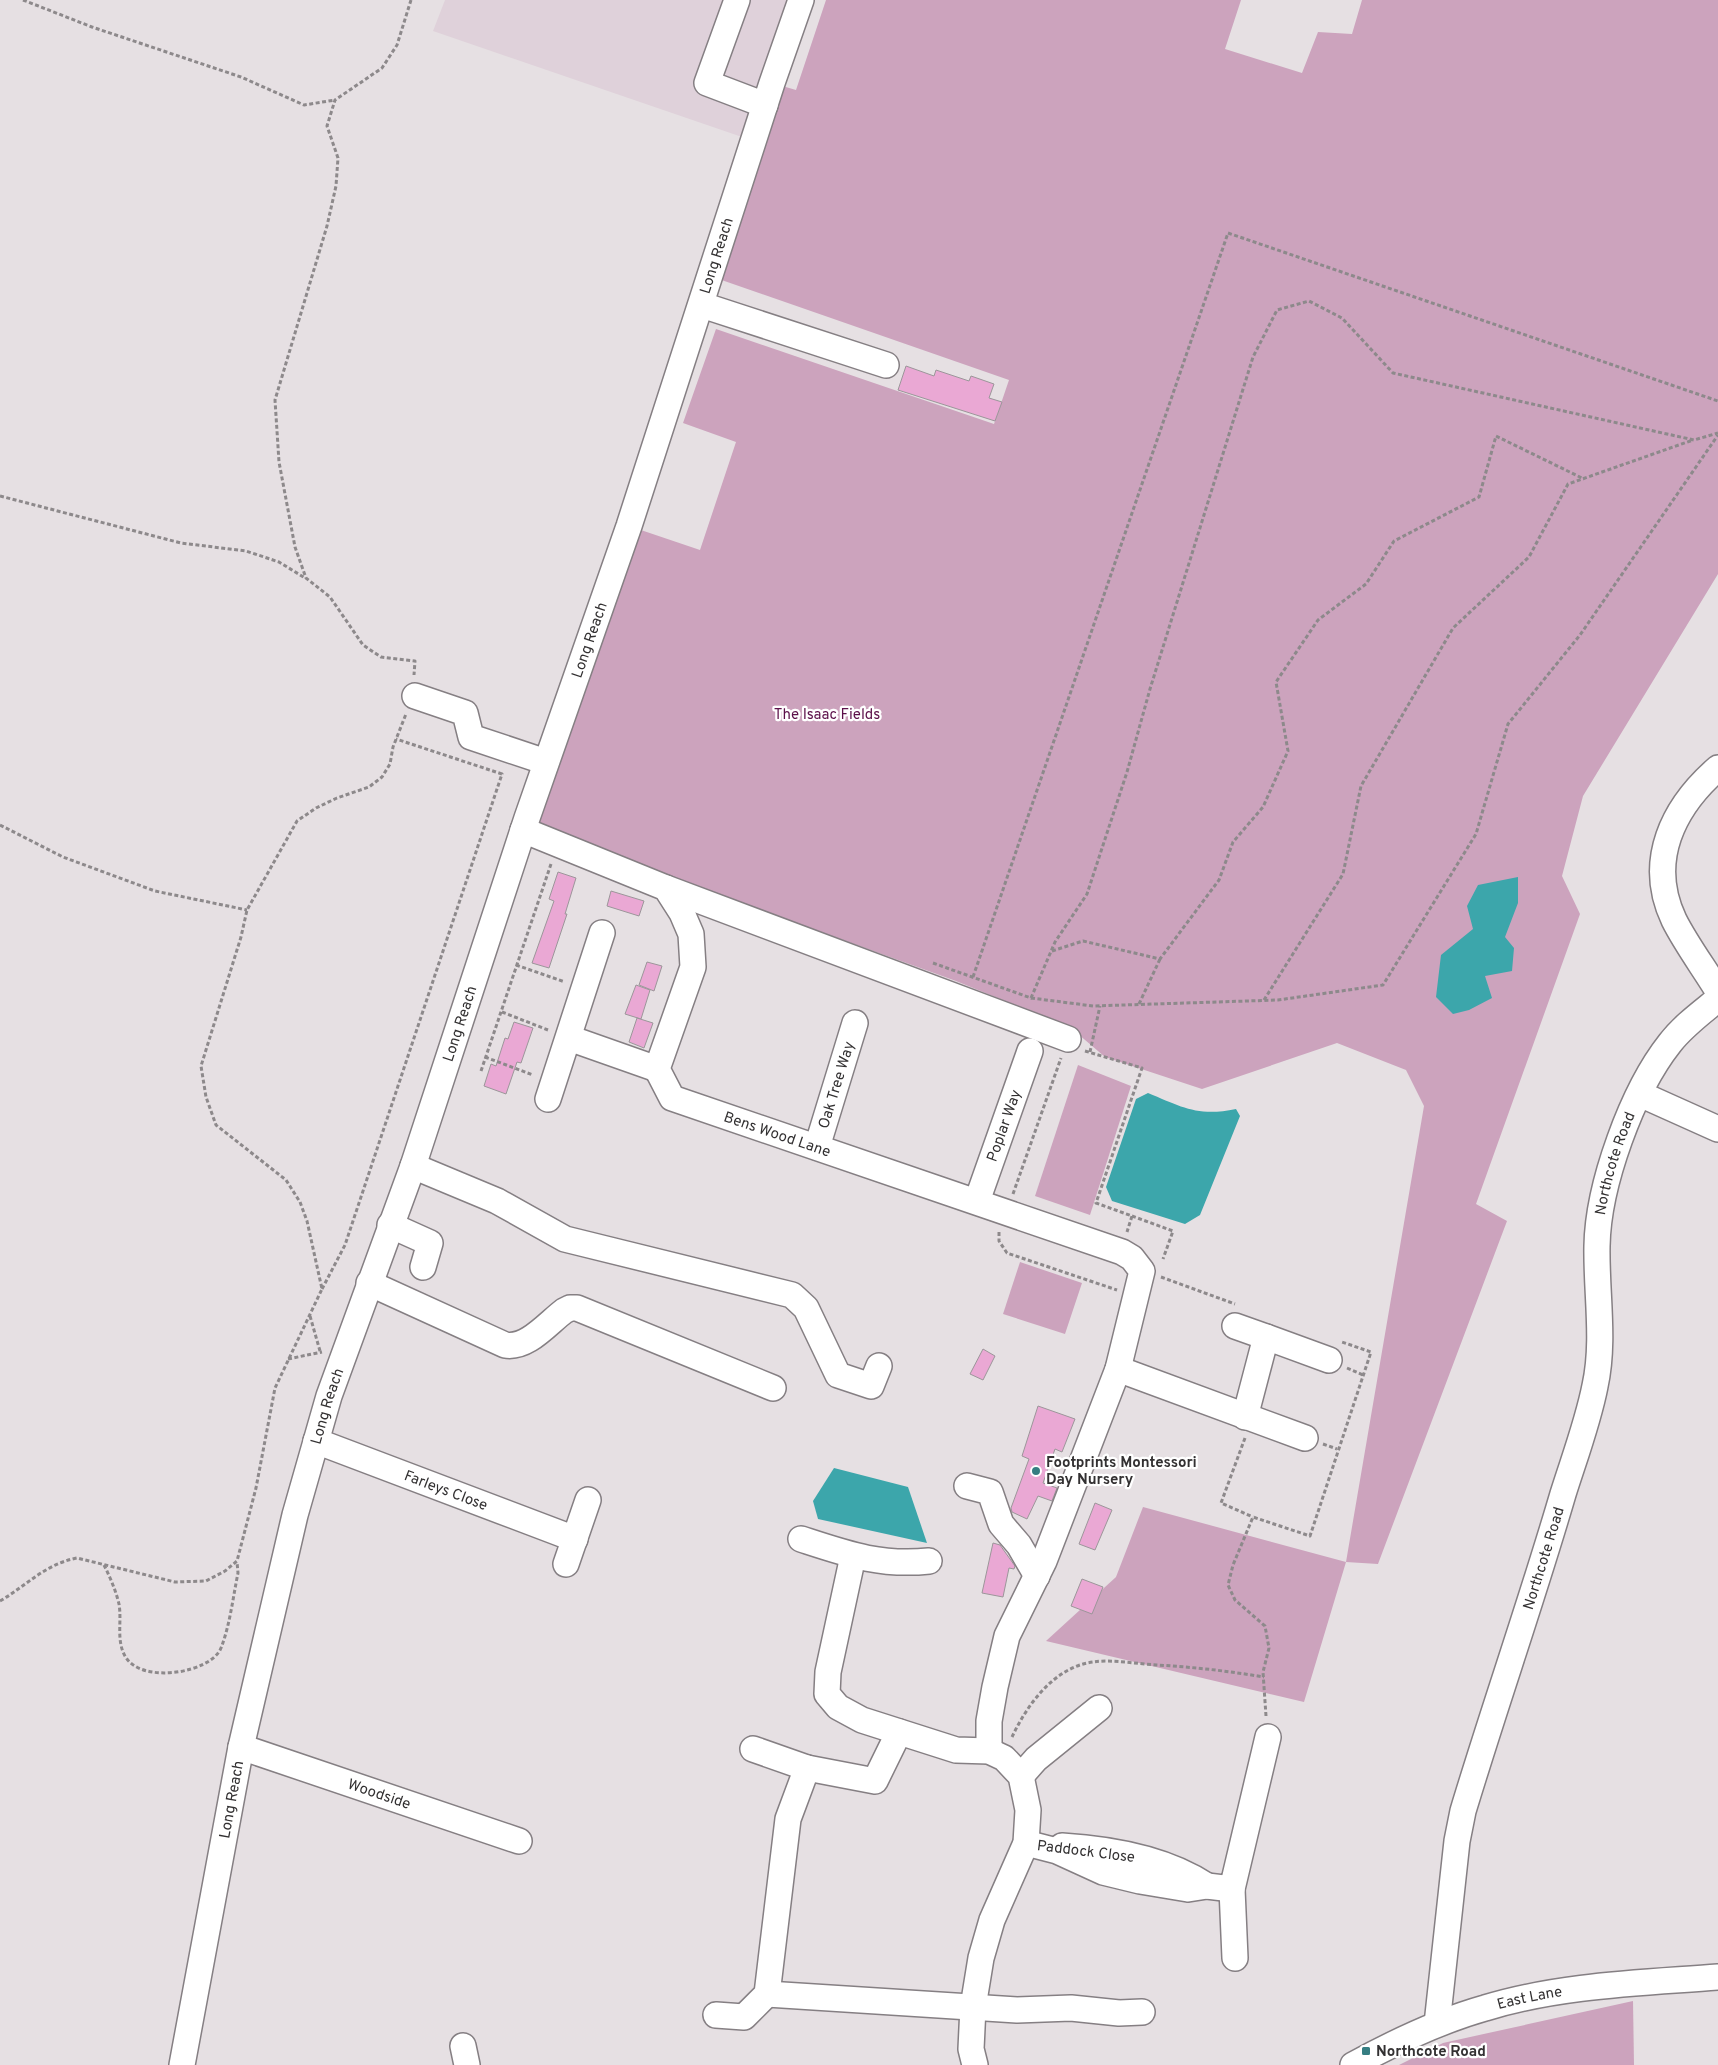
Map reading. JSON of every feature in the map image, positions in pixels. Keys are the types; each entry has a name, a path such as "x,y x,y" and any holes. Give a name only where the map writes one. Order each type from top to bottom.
{"street":[{"path":"737,0 707,83 765,104"},
{"name":"Long Reach","path":"182,2065 241,1747 278,1582 316,1441 330,1355 369,1283 413,1166 523,830 629,526 702,305 765,104 801,0"},
{"path":"702,305 886,365"},
{"path":"414,696 464,713 471,737 546,762"},
{"path":"1718,768 1690,795 1679,810 1668,836 1664,864 1666,893 1674,920 1718,991"},
{"path":"523,830 666,888 1066,1042"},
{"path":"569,1038 657,1069 693,967 692,934 682,913 666,888"},
{"path":"551,1091 602,933"},
{"name":"Northcote Road","path":"1437,2024 1457,1841 1464,1811 1543,1563 1595,1385 1599,1330 1597,1242 1613,1159 1624,1126 1640,1094 1670,1043 1692,1020 1718,999"},
{"name":"Oak Tree Way","path":"817,1147 856,1023"},
{"name":"Poplar Way","path":"977,1201 1030,1051"},
{"name":"Bens Wood Lane","path":"657,1069 672,1098 1122,1252 1132,1258 1142,1270"},
{"path":"1640,1094 1718,1129"},
{"path":"413,1166 497,1201 565,1239 792,1295 806,1308 838,1375 871,1386 879,1366"},
{"path":"390,1226 430,1243 423,1267"},
{"path":"975,2065 971,2049 973,2007 981,1958 992,1920 1026,1843 1028,1810 989,1721 993,1696 1007,1636 1037,1576 1118,1369 1142,1270"},
{"path":"369,1283 505,1345 523,1344 564,1311 577,1308 772,1388"},
{"path":"1235,1326 1328,1360"},
{"path":"1248,1418 1266,1337"},
{"path":"1118,1369 1305,1438"},
{"name":"Farleys Close","path":"316,1441 575,1539"},
{"path":"967,1486 990,1492 1002,1524 1018,1545 1037,1576"},
{"path":"566,1564 588,1500"},
{"path":"800,1539 853,1556 900,1564 929,1561"},
{"path":"853,1556 828,1672 827,1694 838,1707 862,1720 899,1732 956,1750 1005,1761 1036,1759 1099,1708"},
{"path":"753,1749 807,1768 875,1781 899,1732"},
{"path":"1235,1958 1232,1889 1268,1737"},
{"name":"Woodside","path":"241,1747 519,1840"},
{"path":"716,2016 744,2017 767,1994 788,1819 807,1768"},
{"name":"Paddock Close","path":"1026,1843 1057,1851 1103,1872 1140,1881 1188,1888 1207,1886 1232,1889"},
{"name":"East Lane","path":"1353,2065 1437,2024 1486,2007 1539,1996 1632,1984 1718,1977"},
{"path":"767,1994 1017,2010 1071,2008 1119,2013 1142,2012"}],"path":[{"path":"23,0 92,27 241,77 304,105 335,100 382,68 397,45 411,0"},
{"path":"306,578 295,548 279,462 275,400 327,226 336,186 338,158 327,126 335,100"},
{"path":"973,977 1228,233 1718,401"},
{"path":"1032,998 1055,942 1087,894 1127,772 1150,689 1253,357 1277,310 1309,301 1342,318 1393,373 1694,440"},
{"path":"927,961 1032,998 1100,1006 1264,1000 1383,985 1476,834 1508,724 1580,635 1718,434"},
{"path":"1264,1000 1343,874 1361,786 1453,628 1529,557 1568,484 1694,440 1718,434"},
{"path":"1140,1004 1160,959 1219,880 1233,842 1263,807 1288,751 1276,682 1318,620 1366,584 1394,541 1479,497 1496,436 1584,479"},
{"path":"0,496 181,543 246,550 279,562 306,578 330,597 363,645 381,657 415,661 413,666 414,696 396,739 390,764 382,777 369,787 337,798 316,808 297,821 247,910 242,937 201,1066 206,1097 216,1125 286,1180 300,1202 307,1221 322,1289"},
{"path":"104,1564 119,1604 119,1638 125,1657 136,1668 162,1674 178,1673 209,1660 221,1649 238,1573 237,1561 256,1488 275,1388 345,1245 502,774 396,739"},
{"path":"0,825 63,857 155,891 247,910"},
{"path":"480,1071 502,1012 557,844"},
{"path":"1051,951 1083,941 1160,959"},
{"path":"516,965 585,988"},
{"path":"1090,1052 1100,1006"},
{"path":"502,1012 569,1038"},
{"path":"1136,1296 1006,1253 999,1241 999,1230 1066,1042 1090,1052 1142,1068 1096,1203 1172,1230 1163,1259"},
{"path":"485,1057 551,1091"},
{"path":"1122,1252 1132,1216"},
{"path":"1142,1270 1242,1306 1235,1326"},
{"path":"288,1359 330,1355 310,1315"},
{"path":"1248,1418 1220,1503 1253,1517 1310,1536 1371,1352 1336,1340 1328,1360 1363,1375"},
{"path":"1253,1517 1233,1565 1228,1585 1235,1600 1265,1626 1269,1648 1264,1677 1268,1737"},
{"path":"0,1601 45,1569 62,1561 77,1558 175,1582 206,1581 225,1571 237,1561"},
{"path":"1005,1761 1017,1726 1029,1705 1066,1672 1092,1662 1213,1668 1264,1677"}],"shaded area":[{"path":"445,0 787,0 742,137 433,31"}],"green space":[{"name":"The Isaac Fields","path":"826,0 1241,0 1225,49 1302,73 1318,32 1352,34 1362,0 1718,0 1718,574 1583,796 1562,876 1580,914 1476,1204 1507,1221 1378,1564 1346,1562 1424,1106 1406,1070 1337,1043 1202,1089 1105,1057 1071,1028 956,981 538,829 527,818 629,526 700,550 736,442 683,423 716,329 994,424 1009,380 710,276 772,83 796,90"},
{"path":"1078,1065 1131,1086 1090,1215 1035,1196"},
{"path":"1020,1262 1082,1283 1065,1334 1003,1314"},
{"path":"1143,1507 1346,1562 1304,1702 1046,1641 1116,1577"},
{"path":"1633,2001 1634,2065 1399,2065 1443,2043"}],"water":[{"path":"1518,877 1518,903 1505,937 1514,948 1512,971 1485,976 1492,998 1469,1010 1453,1014 1436,997 1441,955 1473,929 1467,906 1478,885"},
{"path":"1148,1093 1200,1111 1211,1112 1236,1109 1240,1116 1200,1215 1185,1224 1112,1201 1106,1187 1136,1099"},
{"path":"834,1468 908,1487 927,1543 818,1519 813,1501"}],"building":[{"path":"906,366 934,376 936,370 969,381 971,376 994,384 989,398 1002,402 995,421 898,390"},
{"path":"558,872 576,878 565,914 567,914 549,968 532,963 554,901 549,899"},
{"path":"611,891 644,901 639,916 607,906"},
{"path":"647,962 662,966 654,991 639,985"},
{"path":"636,985 650,990 641,1019 625,1014"},
{"path":"637,1018 653,1023 644,1048 629,1042"},
{"path":"514,1022 533,1028 521,1063 517,1062 506,1094 484,1086 491,1064 496,1066 505,1038 508,1039"},
{"path":"983,1349 995,1356 983,1380 970,1374"},
{"name":"Footprints Montessori Day Nursery","path":"1038,1406 1075,1419 1062,1452 1055,1449 1043,1483 1057,1488 1052,1501 1038,1496 1027,1519 1012,1512 1011,1508 1029,1459 1022,1456"},
{"path":"1095,1503 1112,1510 1095,1550 1079,1544"},
{"path":"993,1543 1000,1545 1015,1566 1014,1569 1009,1568 1003,1597 982,1593"},
{"path":"1082,1579 1103,1587 1092,1614 1071,1606"}],"place":[{"name":"Footprints Montessori Day Nursery","path":"1036,1471"},
{"name":"Northcote Road","path":"1366,2051"}]}
